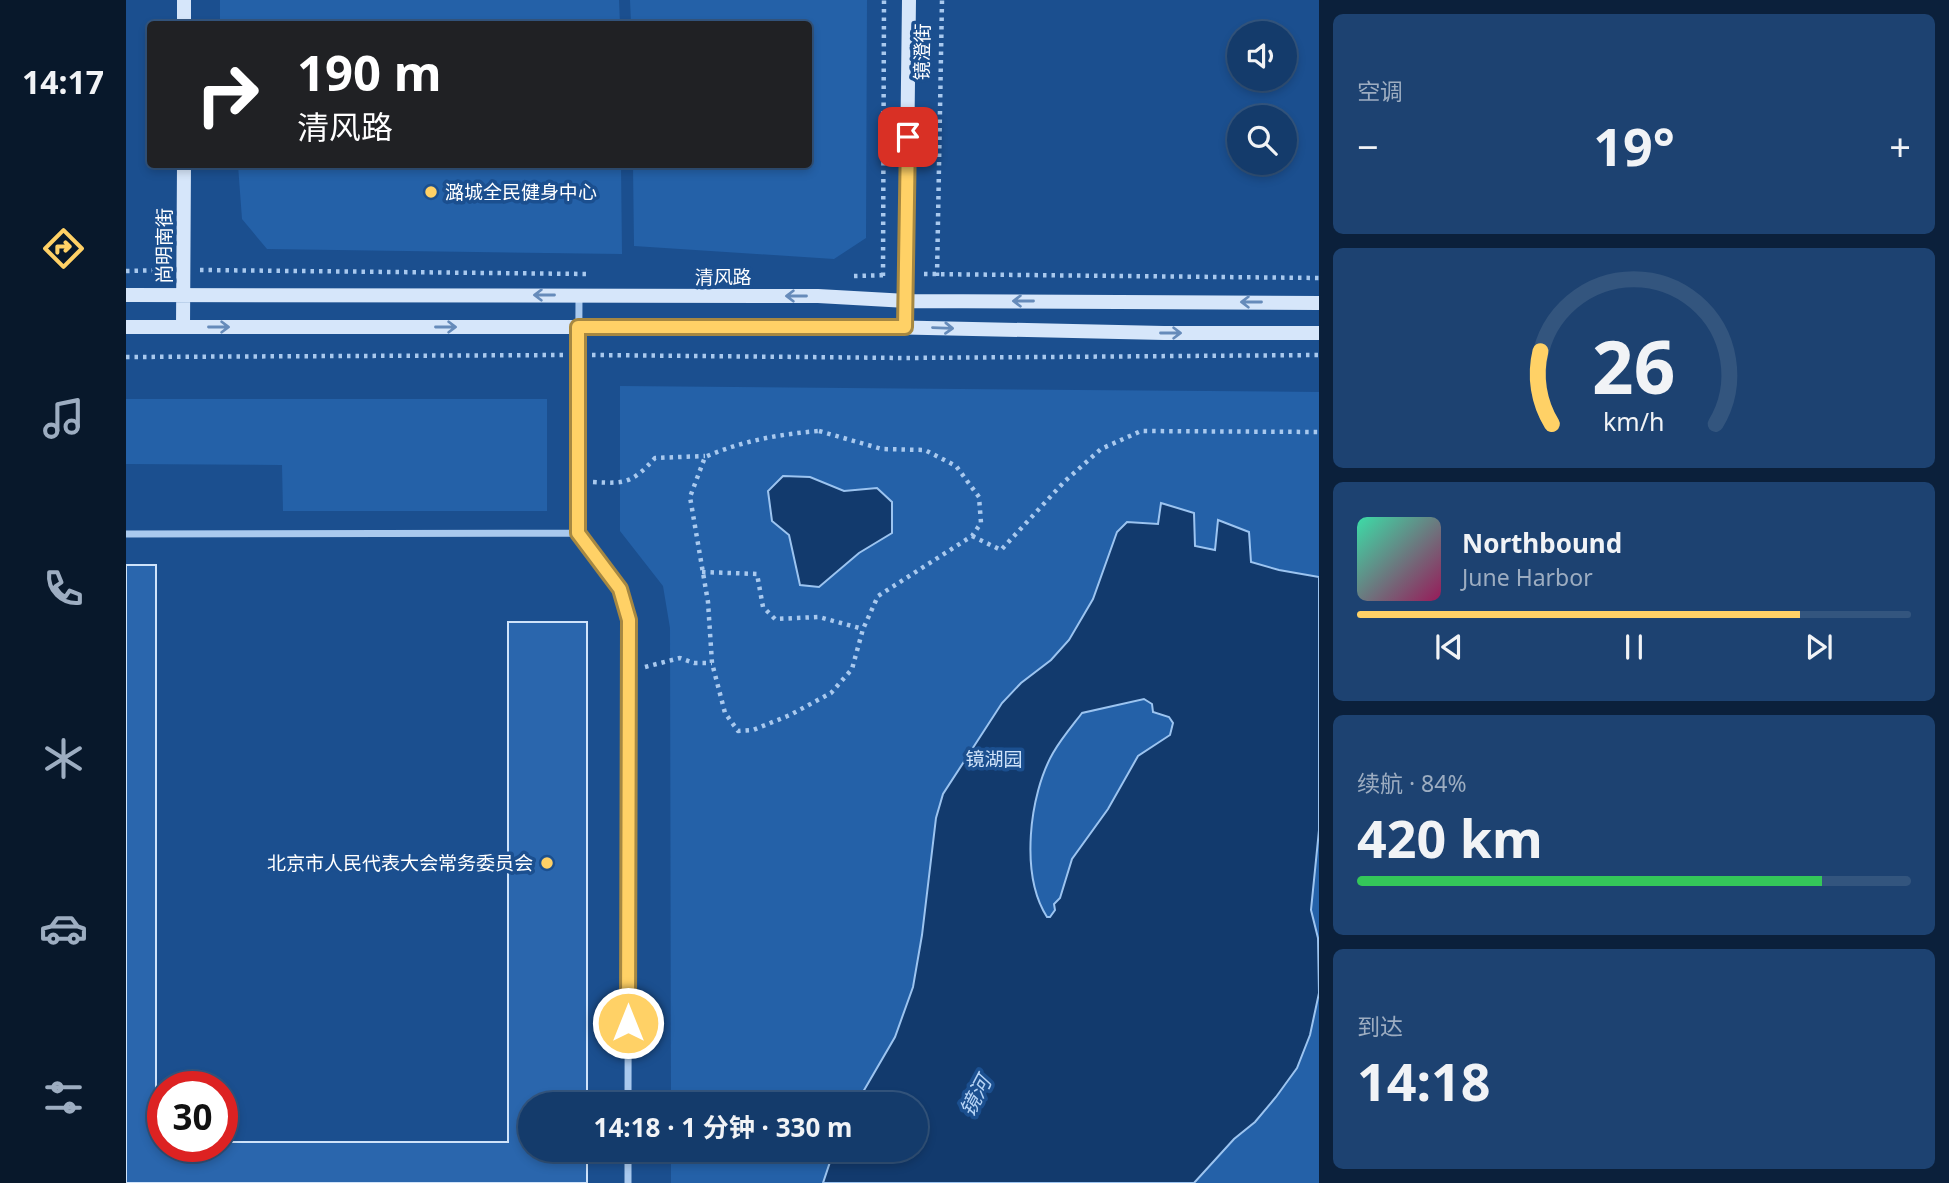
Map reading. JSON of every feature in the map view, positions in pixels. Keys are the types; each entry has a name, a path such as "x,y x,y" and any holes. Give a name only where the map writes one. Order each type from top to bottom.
{"street":[{"path":"184,0 184,21"},
{"name":"镜澄街","path":"905,327 908,0"},
{"name":"尚明南街","path":"184,168 184,327"},
{"name":"清风路","path":"126,295 818,296 907,301 1319,303"},
{"path":"579,295 578,533 620,589 629,620 628,1092"},
{"path":"126,327 905,327 1164,333 1319,332"},
{"path":"126,534 578,533"},
{"path":"628,1162 628,1183"}],"path":[{"name":"镜澄街","path":"882,300 884,0"},
{"name":"镜澄街","path":"938,301 942,0"},
{"path":"881,357 882,327"},
{"path":"937,357 938,328"},
{"path":"126,357 1319,355"},
{"path":"578,482 620,483 639,476 654,458 705,457 732,445 780,434 819,431 882,449 925,450 956,466 979,498 981,523 972,536 878,596 863,629 852,669 831,693 790,715 753,730 738,731 725,713 712,663 708,603 690,497 705,457"},
{"path":"972,536 1001,550 1065,481 1101,449 1141,431 1319,432"},
{"path":"702,572 757,574 762,607 775,619 819,617 863,629"},
{"path":"628,672 680,658 694,663 712,663"}],"green space":[{"path":"220,0 619,0 620,21 220,21"},
{"path":"630,0 867,0 866,238 834,259 634,246 633,168 812,168 812,21 631,21"},
{"name":"潞城全民健身中心","path":"238,168 621,168 622,254 267,249 242,219"},
{"name":"镜湖园","path":"620,386 1319,392 1319,1183 671,1183 671,1162 928,1162 928,1092 671,1092 670,628 663,586 620,531"},
{"path":"126,399 547,399 547,511 283,511 282,465 126,464"}],"water":[{"path":"783,476 810,477 844,491 877,488 892,502 892,533 859,553 819,587 800,585 789,535 772,521 768,491"},
{"name":"镜河","path":"1161,503 1194,513 1195,546 1215,550 1218,520 1249,532 1251,562 1319,577 1319,830 1311,910 1318,938 1319,993 1310,1035 1297,1068 1255,1122 1234,1139 1194,1183 823,1183 830,1162 928,1162 928,1092 863,1092 895,1037 913,987 936,818 943,794 1002,703 1021,683 1051,660 1069,640 1093,599 1117,532 1127,522 1158,524","holes":["1144,699 1152,704 1153,712 1169,717 1173,723 1170,735 1138,756 1108,809 1072,859 1060,898 1054,904 1055,910 1047,917 1033,880 1031,835 1038,790 1053,753 1082,713"]}],"building":[{"name":"北京市人民代表大会常务委员会","path":"126,565 156,565 156,1071 147,1071 147,1162 238,1162 238,1142 508,1142 508,622 587,622 587,1092 518,1092 518,1162 587,1162 587,1183 126,1183"}],"place":[{"name":"潞城全民健身中心","path":"431,192"},
{"name":"北京市人民代表大会常务委员会","path":"547,863"}],"route":[{"path":"628,1023 629,620 620,589 578,533 578,327 905,327 908,137"}]}
